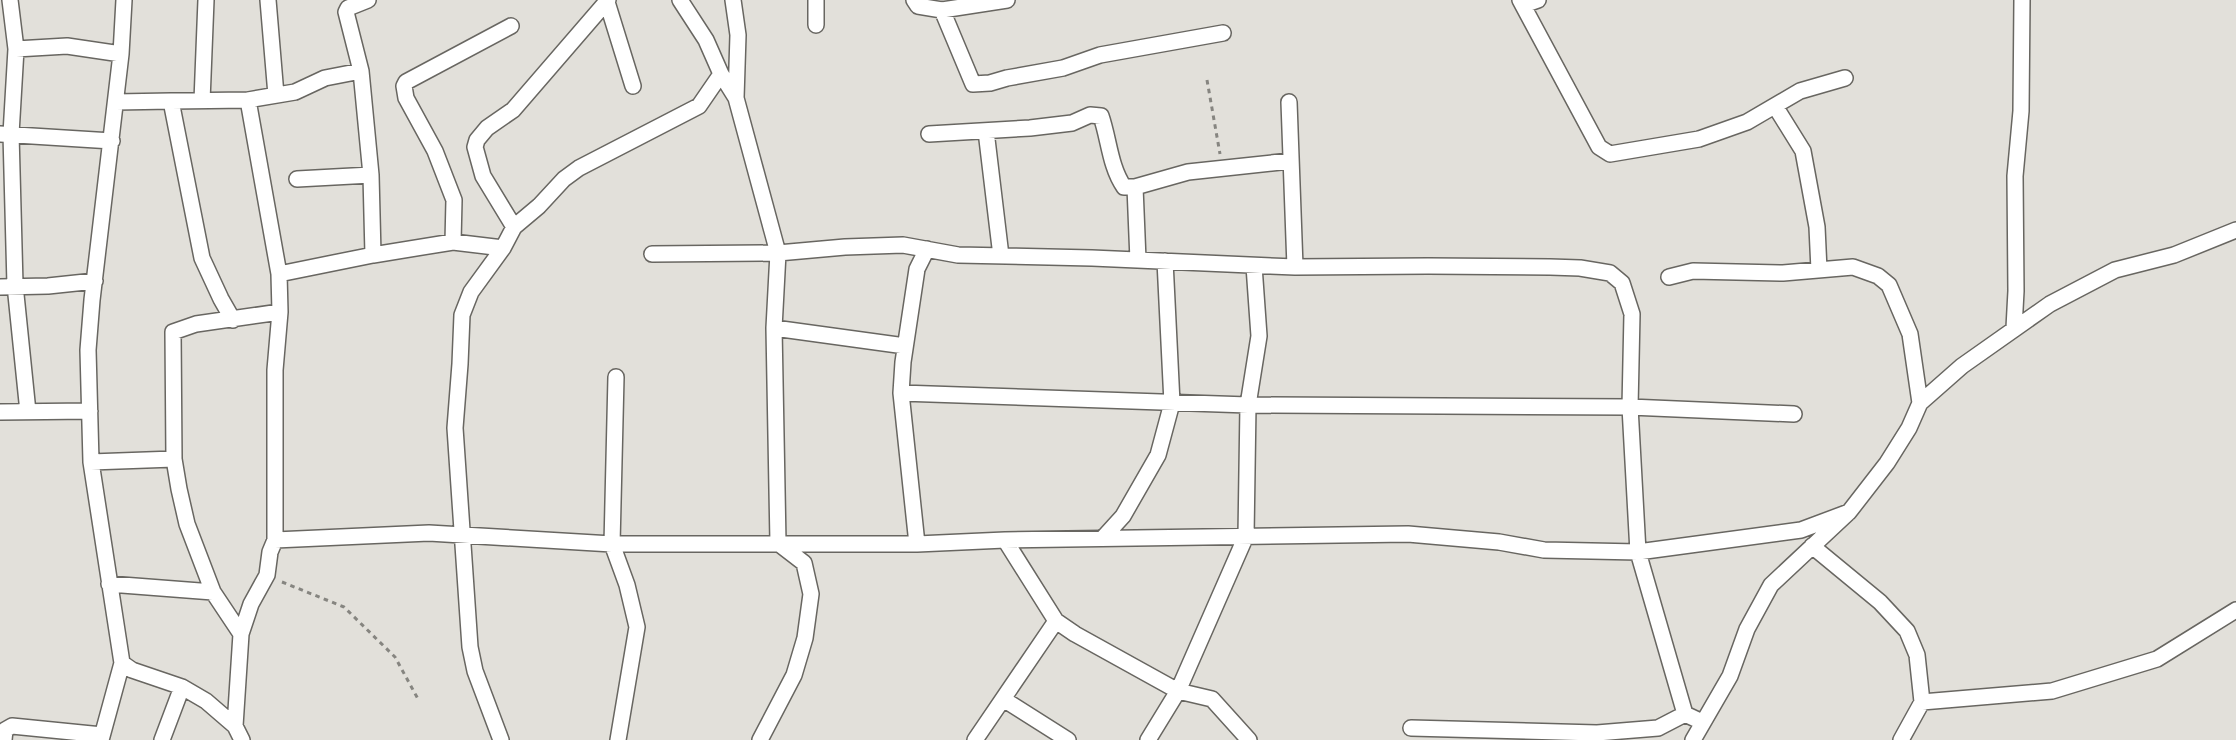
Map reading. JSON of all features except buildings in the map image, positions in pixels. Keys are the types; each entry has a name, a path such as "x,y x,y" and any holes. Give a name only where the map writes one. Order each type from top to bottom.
{"street":[{"path":"10,0 16,49 6,134 7,286 28,412"},
{"path":"4,740 5,729 12,726 102,737 122,663 90,462 88,350 121,54 124,0"},
{"path":"202,101 206,0"},
{"path":"268,0 276,95"},
{"path":"368,0 348,8 346,12 361,70 371,175 373,255"},
{"path":"680,0 706,40 721,74 736,98 778,253 774,328 778,543"},
{"path":"733,0 738,35 736,98"},
{"path":"816,0 816,26"},
{"path":"914,0 918,6 942,10 1006,0"},
{"path":"2014,328 2015,176 2021,111 2022,0"},
{"path":"514,227 483,176 475,147 477,140 487,128 513,110 607,1"},
{"path":"607,1 633,86"},
{"path":"1528,2 1573,102 1599,147 1610,154 1699,139 1748,122 1800,91 1845,78"},
{"path":"942,10 974,84 990,83 1063,68 1101,55 1223,33"},
{"path":"453,242 454,200 435,151 406,98 404,87 406,82 511,26"},
{"path":"16,49 67,46 121,54"},
{"path":"116,102 248,100 295,92 325,78 361,70"},
{"path":"501,740 475,671 470,647 455,428 462,315 471,292 503,248 514,227 539,206 551,191 579,168 699,106 721,74"},
{"path":"240,734 241,634 251,604 267,575 274,540 275,370 280,312 279,274 248,100"},
{"path":"171,101 202,258 233,320"},
{"path":"1290,102 1295,267"},
{"path":"1775,106 1803,151 1817,227 1819,270"},
{"path":"928,134 1072,123 1090,115 1101,116 1108,135 1117,177 1124,187 1135,188 1188,172 1290,161"},
{"path":"986,131 1001,256"},
{"path":"6,134 112,141"},
{"path":"297,179 371,175"},
{"path":"1135,188 1138,260"},
{"path":"1693,740 1730,676 1748,630 1771,585 1849,512 1887,463 1909,428 1920,403 1962,366 2050,304 2115,270 2175,255 2236,231"},
{"path":"279,274 453,242 503,248"},
{"path":"652,254 778,253 903,245 958,255 1295,267 1550,267 1580,268 1610,273 1622,284 1632,314 1630,407 1638,552 1685,714 1702,722"},
{"path":"917,544 901,393 905,346 917,269 927,249"},
{"path":"1103,538 1123,516 1158,455 1172,403 1165,261"},
{"path":"1148,740 1178,692 1246,536 1248,405 1259,336 1254,266"},
{"path":"1669,277 1693,271 1783,273 1853,267 1878,276 1889,285 1910,334 1920,403"},
{"path":"7,286 48,286 95,281"},
{"path":"241,634 213,592 187,524 174,459 173,332 196,324 280,312"},
{"path":"774,328 905,346"},
{"path":"616,377 612,544 627,585 637,627 618,740"},
{"path":"901,393 1248,405 1630,407 1794,414"},
{"path":"0,412 90,411"},
{"path":"90,462 174,459"},
{"path":"274,540 429,533 612,544 917,544 1103,538 1408,534 1499,542 1544,550 1638,552 1801,530 1849,512"},
{"path":"1005,540 1056,621 1178,692 1212,699 1249,740"},
{"path":"760,740 794,675 805,638 811,594 804,563 778,543"},
{"path":"1812,546 1880,602 1907,631 1917,655 1922,702 1901,740"},
{"path":"109,584 213,592"},
{"path":"1922,702 2052,691 2157,659 2236,610"},
{"path":"975,740 1056,621"},
{"path":"122,663 132,670 182,687 206,701 240,734 258,740"},
{"path":"162,740 182,687"},
{"path":"1003,699 1068,740"},
{"path":"1410,728 1537,735 1597,734 1658,728 1685,714"}],"path":[{"path":"1206,80 1222,168"},
{"path":"267,575 344,607 395,657 418,699"}]}
